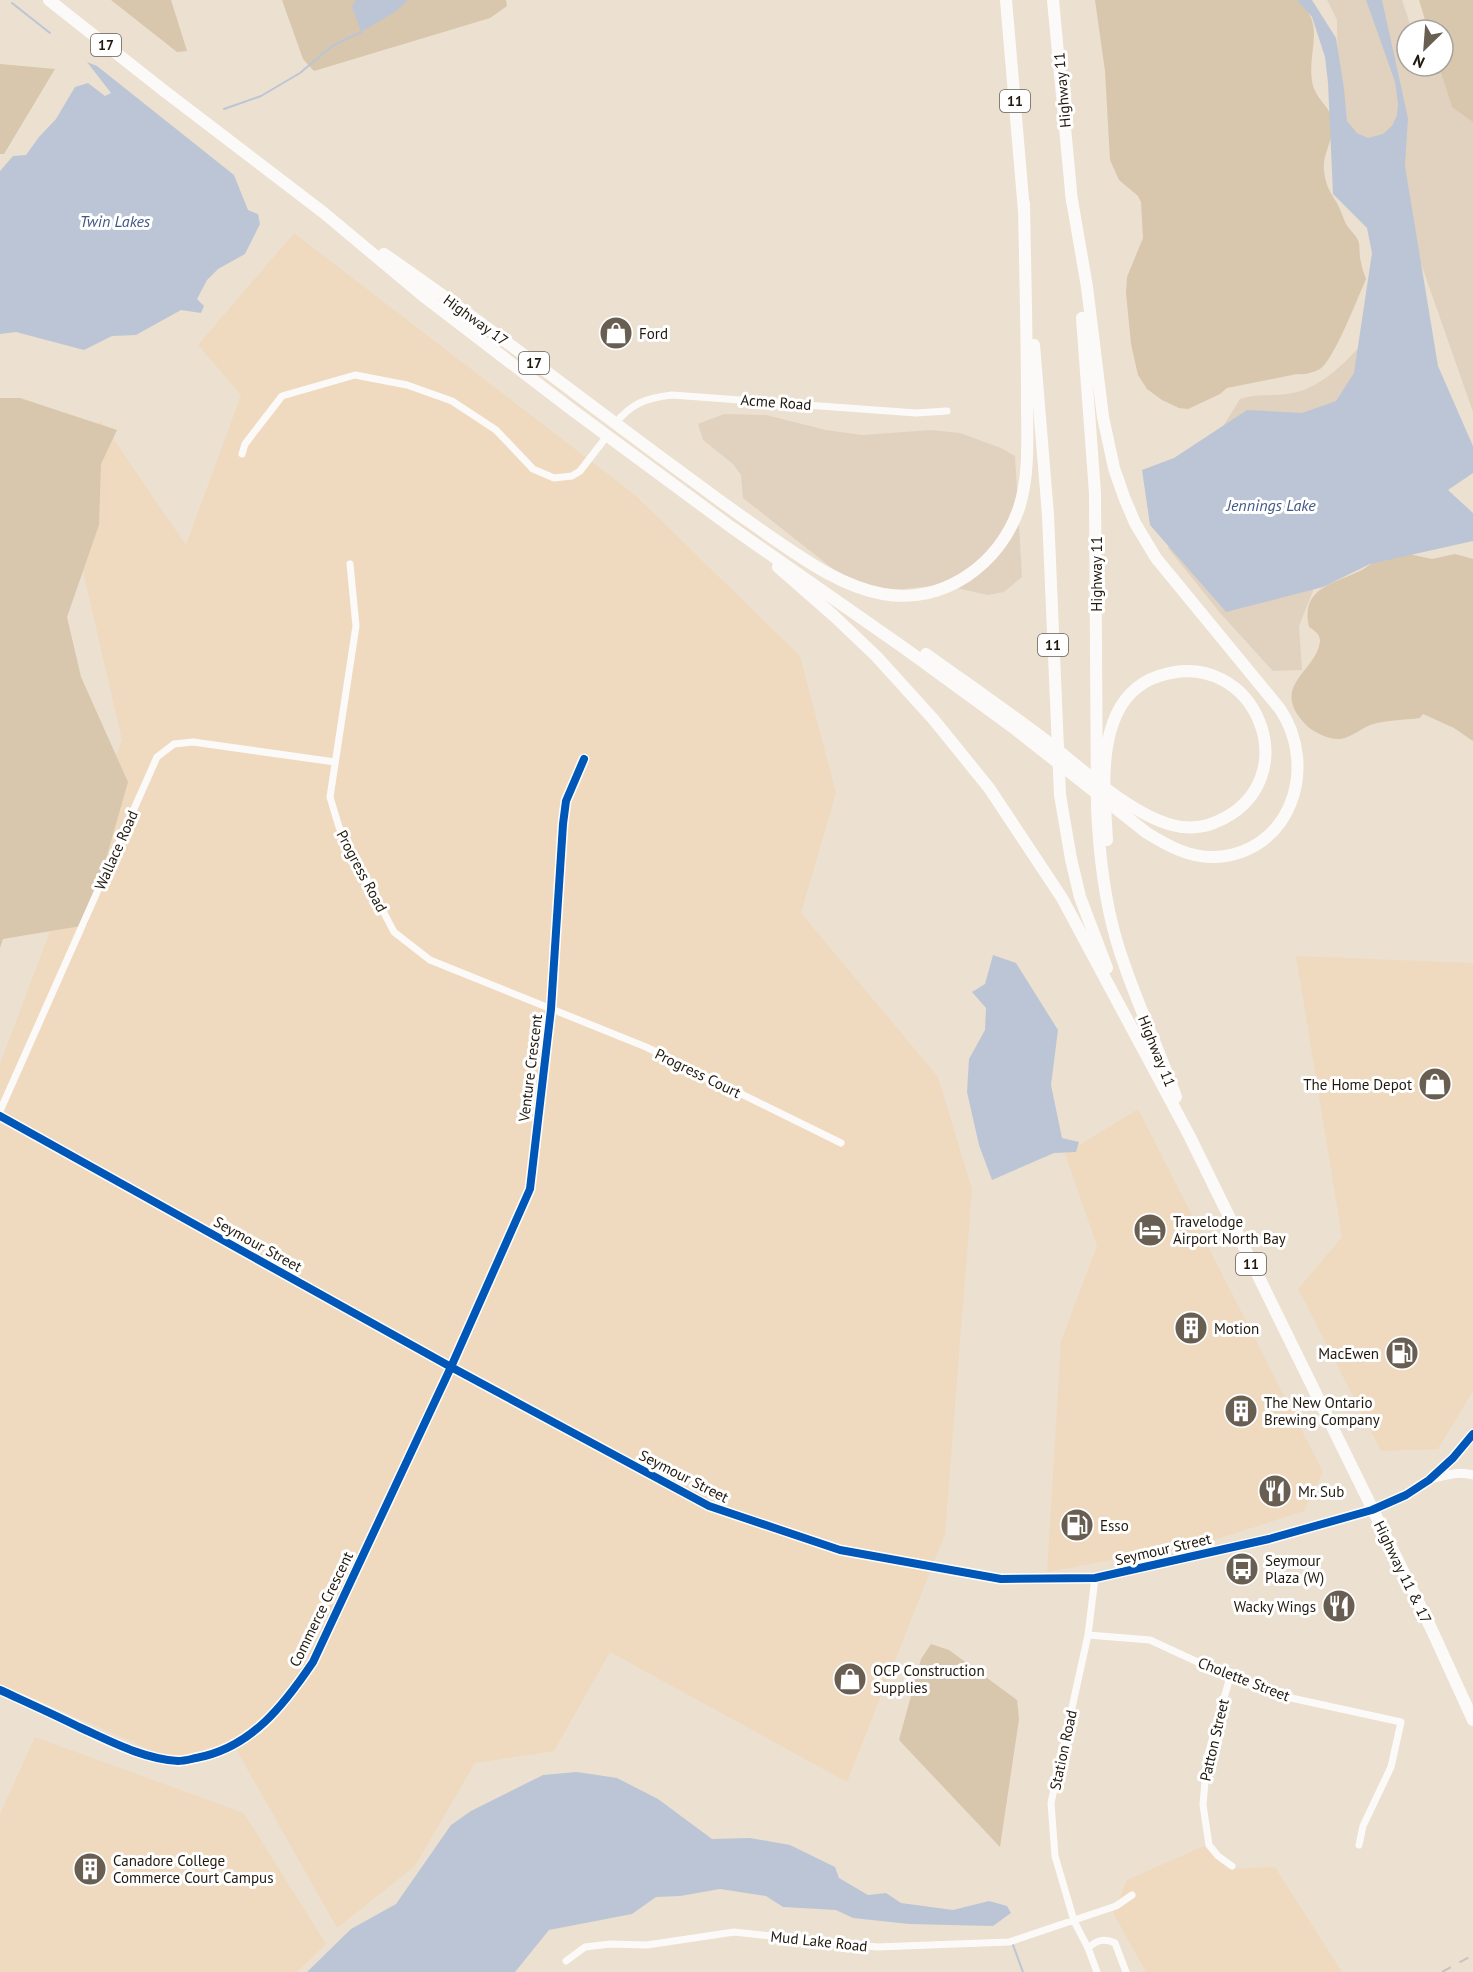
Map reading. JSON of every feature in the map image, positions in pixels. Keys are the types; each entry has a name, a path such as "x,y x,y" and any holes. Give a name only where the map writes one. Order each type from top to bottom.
{"highway":[{"name":"Highway 17","path":"49,0 324,213 422,295 731,527"},
{"name":"Highway 11","path":"1006,0 1048,515 1056,739 1064,822 1080,897 1098,946 1159,1068"},
{"name":"Highway 11","path":"1053,0 1093,453 1096,540 1098,820 1101,855 1110,913 1159,1068"},
{"path":"741,516 792,557 1018,726 1136,825 1159,840 1190,854 1214,857 1248,849 1266,837 1286,812 1297,782 1298,758 1293,733 1288,721 1268,693 1156,558 1135,523 1124,497 1114,468 1103,417 1071,194"},
{"path":"741,516 826,573 861,588 885,595 912,596 937,591 961,580 990,558 1016,516 1023,492 1026,469 1027,348 1024,203"},
{"name":"Highway 17","path":"324,213 432,288 741,516"},
{"path":"607,436 615,424"},
{"path":"731,527 1099,782 1145,813 1172,825 1209,826 1232,814 1250,797 1264,767 1266,743 1263,730 1253,706 1235,687 1200,672 1175,672 1143,683 1119,709 1110,732 1106,771 1110,913"},
{"path":"731,527 826,609 877,657 970,762 1062,898 1159,1068"},
{"name":"Highway 11 & 17","path":"1159,1068 1189,1135 1473,1720"}],"street":[{"path":"243,454 245,444 282,396 355,375 407,385 452,401 496,430 533,469 554,478 572,476 580,471 607,436"},
{"name":"Acme Road","path":"615,424 638,402 672,395 916,413 947,411"},
{"name":"Progress Road","path":"350,564 356,626 330,797 339,827 394,932 430,960 551,1009"},
{"name":"Wallace Road","path":"0,1111 157,756 174,744 193,742 335,762"},
{"name":"Venture Crescent","path":"451,1367 530,1189 551,1009 563,824 566,801 584,759"},
{"name":"Progress Court","path":"551,1009 646,1047 841,1143"},
{"name":"Seymour Street","path":"0,1116 451,1367 709,1506 840,1550 1001,1579 1095,1578 1269,1539 1372,1510 1406,1495 1429,1480 1472,1439"},
{"name":"Commerce Crescent","path":"0,1690 117,1745 147,1755 180,1761 213,1755 245,1739 271,1717 294,1690 313,1662 451,1367"},
{"path":"1429,1480 1453,1473 1473,1475"},
{"name":"Station Road","path":"1095,1578 1088,1635 1051,1803 1055,1856 1074,1921 1097,1972"},
{"name":"Cholette Street","path":"1088,1635 1150,1640 1230,1677 1282,1696 1401,1722 1391,1767 1363,1826 1359,1845"},
{"name":"Patton Street","path":"1230,1677 1207,1758 1203,1805 1209,1845 1218,1856 1232,1866"},
{"path":"1074,1921 1116,1905 1132,1895"},
{"name":"Mud Lake Road","path":"566,1961 585,1947 610,1944 647,1945 734,1932 877,1947 1009,1942 1074,1921"},
{"path":"1088,1948 1101,1940 1115,1943 1126,1972"}],"shaded area":[{"path":"111,0 171,0 187,51 177,52"},
{"path":"282,0 506,0 507,6 490,18 314,71 303,59"},
{"path":"1095,0 1297,0 1306,9 1314,28 1311,70 1313,87 1333,121 1324,164 1325,180 1346,224 1358,240 1360,260 1366,279 1339,341 1320,369 1227,388 1220,394 1188,409 1179,408 1162,400 1147,389 1138,375 1131,344 1126,293 1127,277 1143,238 1141,202 1138,196 1119,180 1110,160 1105,71"},
{"path":"1327,0 1402,0 1408,18 1395,18 1395,78 1454,78 1473,99 1473,412 1390,175 1372,191 1338,102 1337,20"},
{"path":"1419,0 1473,0 1473,122 1452,107 1443,78 1455,78 1455,18 1424,18"},
{"path":"0,64 55,69 4,154 0,154"},
{"path":"294,233 635,495 800,656 836,793 801,913 938,1077 972,1189 945,1534 847,1782 610,1652 554,1751 475,1763 415,1866 337,1928 232,1742 171,1759 0,1684 0,1064 122,740 55,450 101,421 186,545 241,395 198,345"},
{"path":"1361,345 1315,586 1299,626 1302,670 1273,671 1221,614 1168,548 1215,439 1240,399 1287,394 1309,388 1337,369"},
{"path":"0,398 20,398 117,430 101,464 99,525 67,617 81,677 128,782 87,925 3,939 0,948"},
{"path":"724,414 766,415 826,430 862,435 931,430 960,433 1001,448 1015,456 1022,577 1004,592 988,595 943,585 873,592 861,591 743,498 741,475 733,464 703,440 698,424"},
{"path":"1404,553 1432,559 1455,554 1473,559 1473,741 1454,728 1423,714 1420,718 1376,723 1345,738 1332,738 1310,729 1296,712 1292,700 1293,690 1297,680 1317,652 1320,641 1318,634 1309,627 1309,604 1314,596 1321,589 1376,561"},
{"path":"1296,956 1473,963 1473,1391 1438,1449 1381,1451 1298,1289 1342,1237"},
{"path":"1138,1109 1323,1472 1304,1511 1208,1542 1047,1572 1061,1341 1097,1246 1065,1154"},
{"path":"931,1644 949,1650 1017,1700 1019,1719 1000,1847 899,1740 921,1659"},
{"path":"35,1737 244,1813 326,1944 297,1972 0,1972 0,1814"},
{"path":"1204,1846 1228,1869 1275,1867 1342,1972 1146,1972 1113,1913 1127,1880"}],"water":[{"path":"356,0 408,0 395,12 361,32 352,6"},
{"name":"Jennings Lake","path":"1297,0 1312,0 1336,38 1347,121 1357,133 1368,138 1383,134 1392,126 1397,115 1395,82 1366,0 1382,0 1395,59 1395,78 1399,78 1408,118 1405,166 1438,366 1473,446 1473,473 1448,490 1473,513 1473,541 1370,564 1323,587 1226,612 1150,525 1142,470 1174,458 1247,410 1302,413 1336,401 1354,373 1372,253 1367,228 1333,194 1325,57 1312,17"},
{"name":"Twin Lakes","path":"87,62 97,66 234,175 248,210 258,214 260,224 245,254 218,269 207,280 197,299 204,306 201,313 181,310 136,335 112,336 84,350 16,332 0,334 0,171 13,156 26,155 56,119 75,87 88,83 105,96 111,93"},
{"path":"993,955 1016,963 1058,1030 1051,1085 1062,1138 1079,1142 1076,1152 1054,1153 992,1180 979,1145 967,1092 969,1059 985,1030 986,1008 972,992 985,984"},
{"path":"577,1772 617,1778 658,1799 712,1839 750,1838 790,1845 835,1867 839,1878 868,1895 886,1893 901,1903 953,1910 989,1901 1007,1906 1011,1913 993,1926 909,1924 853,1918 836,1910 783,1907 766,1896 720,1889 680,1896 656,1897 632,1914 549,1930 515,1972 307,1972 351,1929 396,1904 451,1825 471,1811 543,1775"}],"waterway":[{"path":"12,3 50,33"},
{"path":"224,109 261,96 300,73 332,46 361,32"},
{"path":"1013,1945 1023,1972"}],"railway":[{"path":"1442,1972 1473,1955"}],"cycle path":[{"path":"0,1690 127,1748 152,1757 180,1761 216,1753 250,1735 278,1709 313,1662 451,1367 530,1189 551,1009 563,824 566,801 584,759"},
{"path":"0,1116 451,1367 709,1506 840,1550 1001,1579 1095,1578 1269,1539 1372,1510 1406,1495 1429,1480 1453,1458 1473,1434"}],"place":[{"name":"Ford","path":"616,333"},
{"name":"The Home Depot","path":"1435,1084"},
{"name":"Travelodge Airport North Bay","path":"1150,1230"},
{"name":"Motion","path":"1191,1328"},
{"name":"MacEwen","path":"1402,1353"},
{"name":"The New Ontario Brewing Company","path":"1241,1411"},
{"name":"Mr. Sub","path":"1275,1491"},
{"name":"Esso","path":"1077,1525"},
{"name":"Seymour Plaza (W)","path":"1242,1569"},
{"name":"Wacky Wings","path":"1339,1606"},
{"name":"OCP Construction Supplies","path":"850,1679"},
{"name":"Canadore College Commerce Court Campus","path":"90,1869"}]}
